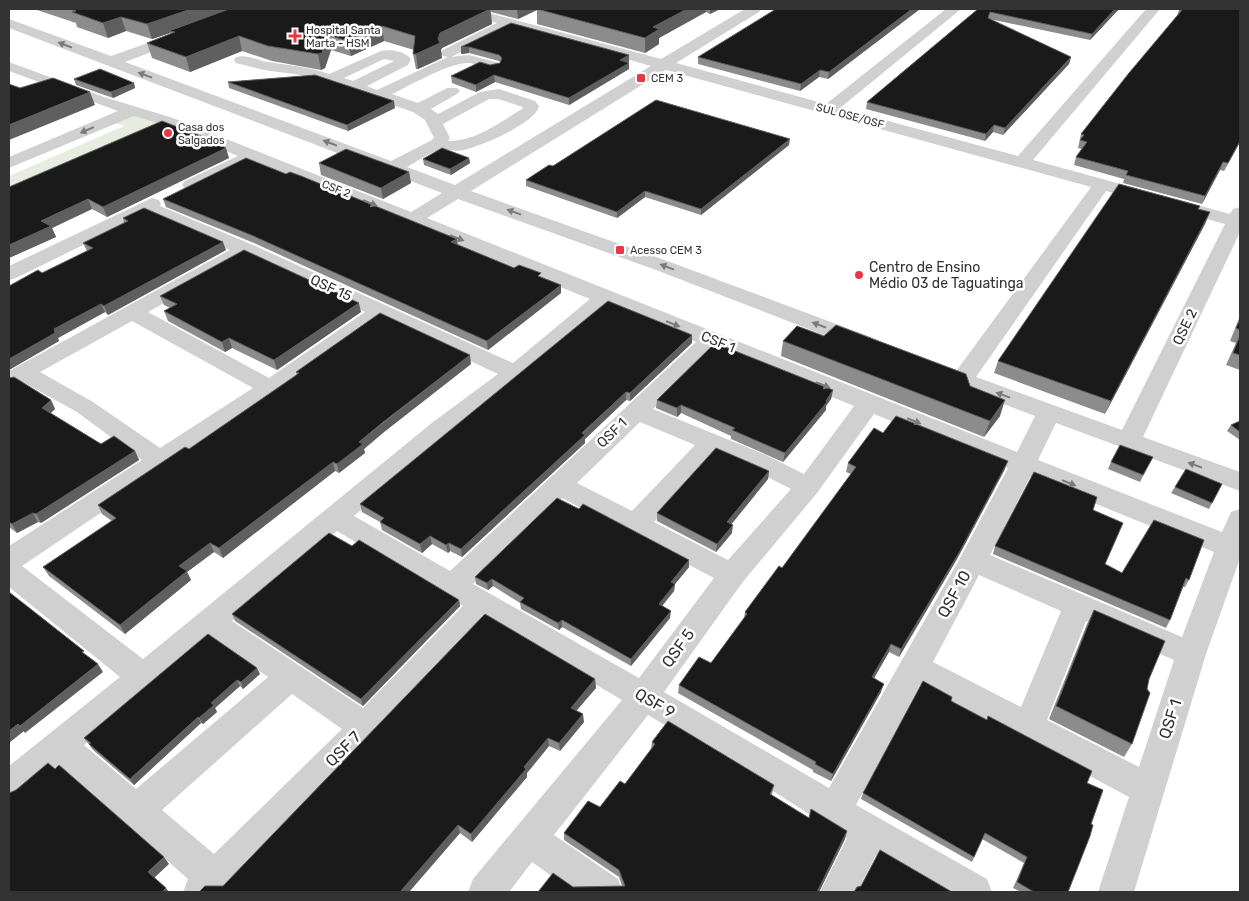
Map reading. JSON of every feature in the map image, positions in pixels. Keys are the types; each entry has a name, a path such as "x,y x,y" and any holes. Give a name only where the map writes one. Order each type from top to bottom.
{"street":[{"name":"SUL OSE/OSF","path":"460,9 1021,163 1239,219"},
{"path":"412,220 754,9"},
{"path":"828,110 954,9"},
{"path":"1021,163 1154,9"},
{"path":"448,53 515,24 537,17"},
{"path":"9,23 103,60 169,93 308,134 457,192 663,266 880,349"},
{"path":"103,60 185,28"},
{"path":"9,35 34,34"},
{"path":"330,79 381,55 390,54 404,59 403,62 354,87"},
{"path":"291,69 313,59"},
{"path":"241,60 264,66 310,72 420,109 430,114 441,143"},
{"path":"378,95 451,61 469,60 494,66"},
{"name":"CSF 2","path":"9,66 132,111 167,121 412,220"},
{"path":"16,86 39,77"},
{"path":"420,109 452,92"},
{"path":"434,122 486,95 499,94 529,104 530,111 477,141 441,143"},
{"path":"499,108 515,99"},
{"path":"9,163 132,111"},
{"path":"141,133 167,121"},
{"path":"250,155 255,135 284,127"},
{"path":"396,168 461,130"},
{"path":"9,273 250,155 291,148 308,134"},
{"path":"962,380 1102,184"},
{"name":"QSF 15","path":"161,200 246,249 515,373"},
{"name":"QSE 2","path":"1129,441 1239,219"},
{"name":"CSF 1","path":"412,220 1024,465 1236,539"},
{"path":"16,376 246,249"},
{"path":"9,786 210,622 442,428 515,373 606,297"},
{"path":"9,560 158,460 270,388 380,310"},
{"path":"132,312 270,388"},
{"path":"635,411 710,340"},
{"path":"916,362 1240,482"},
{"path":"16,376 85,407 158,460"},
{"name":"QSF 5","path":"486,892 644,696 732,575 808,486 869,403"},
{"name":"QSF 1","path":"453,585 560,485 635,411 758,462 808,486"},
{"path":"973,560 1024,465 1049,412"},
{"path":"635,525 711,443"},
{"path":"560,485 732,575"},
{"name":"QSF 9","path":"334,517 644,696 870,832 974,892"},
{"name":"QSF 1","path":"1116,892 1191,654 1236,539"},
{"name":"QSF 10","path":"835,810 973,560 1191,654"},
{"path":"9,571 143,677"},
{"name":"QSF 7","path":"207,885 365,727 483,604"},
{"path":"1029,726 1078,605"},
{"path":"210,622 365,727"},
{"path":"913,666 1147,789"},
{"path":"137,810 290,677"},
{"path":"60,745 137,810 207,885"},
{"path":"838,892 870,832"},
{"path":"528,838 605,892"}],"shaded area":[{"path":"132,111 165,121 9,189 9,176 124,126 109,121"}],"building":[{"path":"70,9 191,9 147,24 121,17 103,23 72,12 76,11"},
{"path":"229,9 490,9 440,33 438,39 440,43 416,54 413,54 415,36 382,26 348,41 328,35 322,53 318,54 268,46 239,36 186,57 147,43 175,32 169,31"},
{"path":"537,9 687,9 653,27 659,29 645,38"},
{"path":"776,9 912,9 829,72 820,70 801,84 698,57"},
{"path":"978,9 1115,9 1092,34 990,12 988,18 1071,57 1005,128 994,125 986,134 867,102"},
{"path":"1180,9 1240,9 1240,141 1228,163 1223,162 1205,196 1126,175 1128,171 1076,157 1087,142 1080,140 1084,135 1081,134 1182,10"},
{"path":"511,23 629,55 620,60 629,63 569,98 494,75 476,85 451,76 480,62 490,65 500,63 502,58 499,55 469,47 461,47"},
{"path":"100,69 134,83 111,92 74,79"},
{"path":"315,75 394,101 347,125 228,82"},
{"path":"53,78 90,92 9,125 9,84 20,88"},
{"path":"656,100 790,139 701,209 645,191 617,212 526,180 549,165 553,166"},
{"path":"162,121 219,143 216,144 226,148 103,207 88,199 41,221 51,226 9,245 9,187"},
{"path":"442,148 469,158 450,169 423,159"},
{"path":"346,149 409,172 381,188 319,163"},
{"path":"246,158 286,174 290,172 301,176 457,239 451,242 514,268 519,265 541,273 538,276 561,285 487,341 251,235 163,199"},
{"path":"1119,184 1200,206 1198,209 1210,212 1111,401 998,361"},
{"path":"144,208 223,242 104,306 101,304 54,329 55,333 9,359 9,286 38,270 42,273 93,248 83,243 128,221 123,218"},
{"path":"244,250 359,303 274,360 229,338 222,342 164,311 177,304 160,296"},
{"path":"608,301 692,335 630,393 626,392 582,433 585,435 461,549 449,543 446,545 430,536 420,544 380,522 384,518 360,504"},
{"path":"380,313 470,355 382,423 359,442 363,444 337,464 333,462 219,548 210,543 179,566 187,571 120,625 43,567 116,518 98,505 185,447 189,449 295,376 299,373 296,372"},
{"path":"1240,319 1240,330 1236,328"},
{"path":"836,325 966,374 970,386 1005,400 990,421 783,341 797,326 824,336"},
{"path":"1240,335 1240,355 1233,353"},
{"path":"715,343 833,390 827,402 785,453 732,430 735,428 681,405 677,408 657,400"},
{"path":"14,377 51,400 42,408 101,444 114,436 135,451 36,514 33,513 12,524 9,522 9,378"},
{"path":"896,416 1008,461 960,551 901,649 891,644 872,677 884,684 833,774 815,764 816,762 679,685 699,657 711,663 779,566 782,568 856,467 848,463 874,428 883,433"},
{"path":"1240,421 1240,432 1231,425"},
{"path":"1120,445 1153,457 1143,475 1111,462"},
{"path":"716,448 769,471 727,522 733,525 717,544 657,513"},
{"path":"1186,469 1222,484 1212,503 1175,487"},
{"path":"1034,472 1097,497 1093,510 1123,523 1105,564 1122,573 1154,520 1204,540 1189,580 1186,578 1170,620 995,546"},
{"path":"557,498 579,509 583,504 689,560 671,582 675,584 659,604 671,611 631,659 562,620 558,623 520,602 524,598 492,579 487,583 475,577"},
{"path":"329,533 352,546 359,540 459,600 361,699 232,614"},
{"path":"9,592 98,664 20,726 18,724 9,731"},
{"path":"1094,610 1165,641 1149,679 1147,689 1150,693 1132,744 1056,706"},
{"path":"485,614 595,679 571,708 583,714 559,743 548,738 524,767 526,769 471,834 458,825 400,892 199,892 205,886 223,886"},
{"path":"208,634 257,668 241,682 237,680 211,703 214,705 198,717 130,779 84,738"},
{"path":"923,681 952,697 951,701 987,720 988,716 1092,771 1087,783 1103,790 1091,824 1093,825 1090,836 1068,892 1034,892 1017,882 1027,857 985,833 974,857 863,793"},
{"path":"668,721 774,785 770,794 809,818 811,809 847,831 817,892 538,892 553,873 573,887 625,886 619,870 564,833 588,801 600,807 620,781 625,784 655,744 652,742"},
{"path":"48,763 55,769 59,765 164,857 148,872 166,888 162,892 9,892 9,793 16,790"},
{"path":"880,850 952,892 854,892 857,887 861,886"}],"place":[{"name":"Hospital Santa Marta - HSM","path":"295,36"},
{"name":"CEM 3","path":"641,78"},
{"name":"Casa dos Salgados","path":"168,133"},
{"name":"Acesso CEM 3","path":"620,250"},
{"name":"Centro de Ensino Médio 03 de Taguatinga","path":"859,275"}]}
